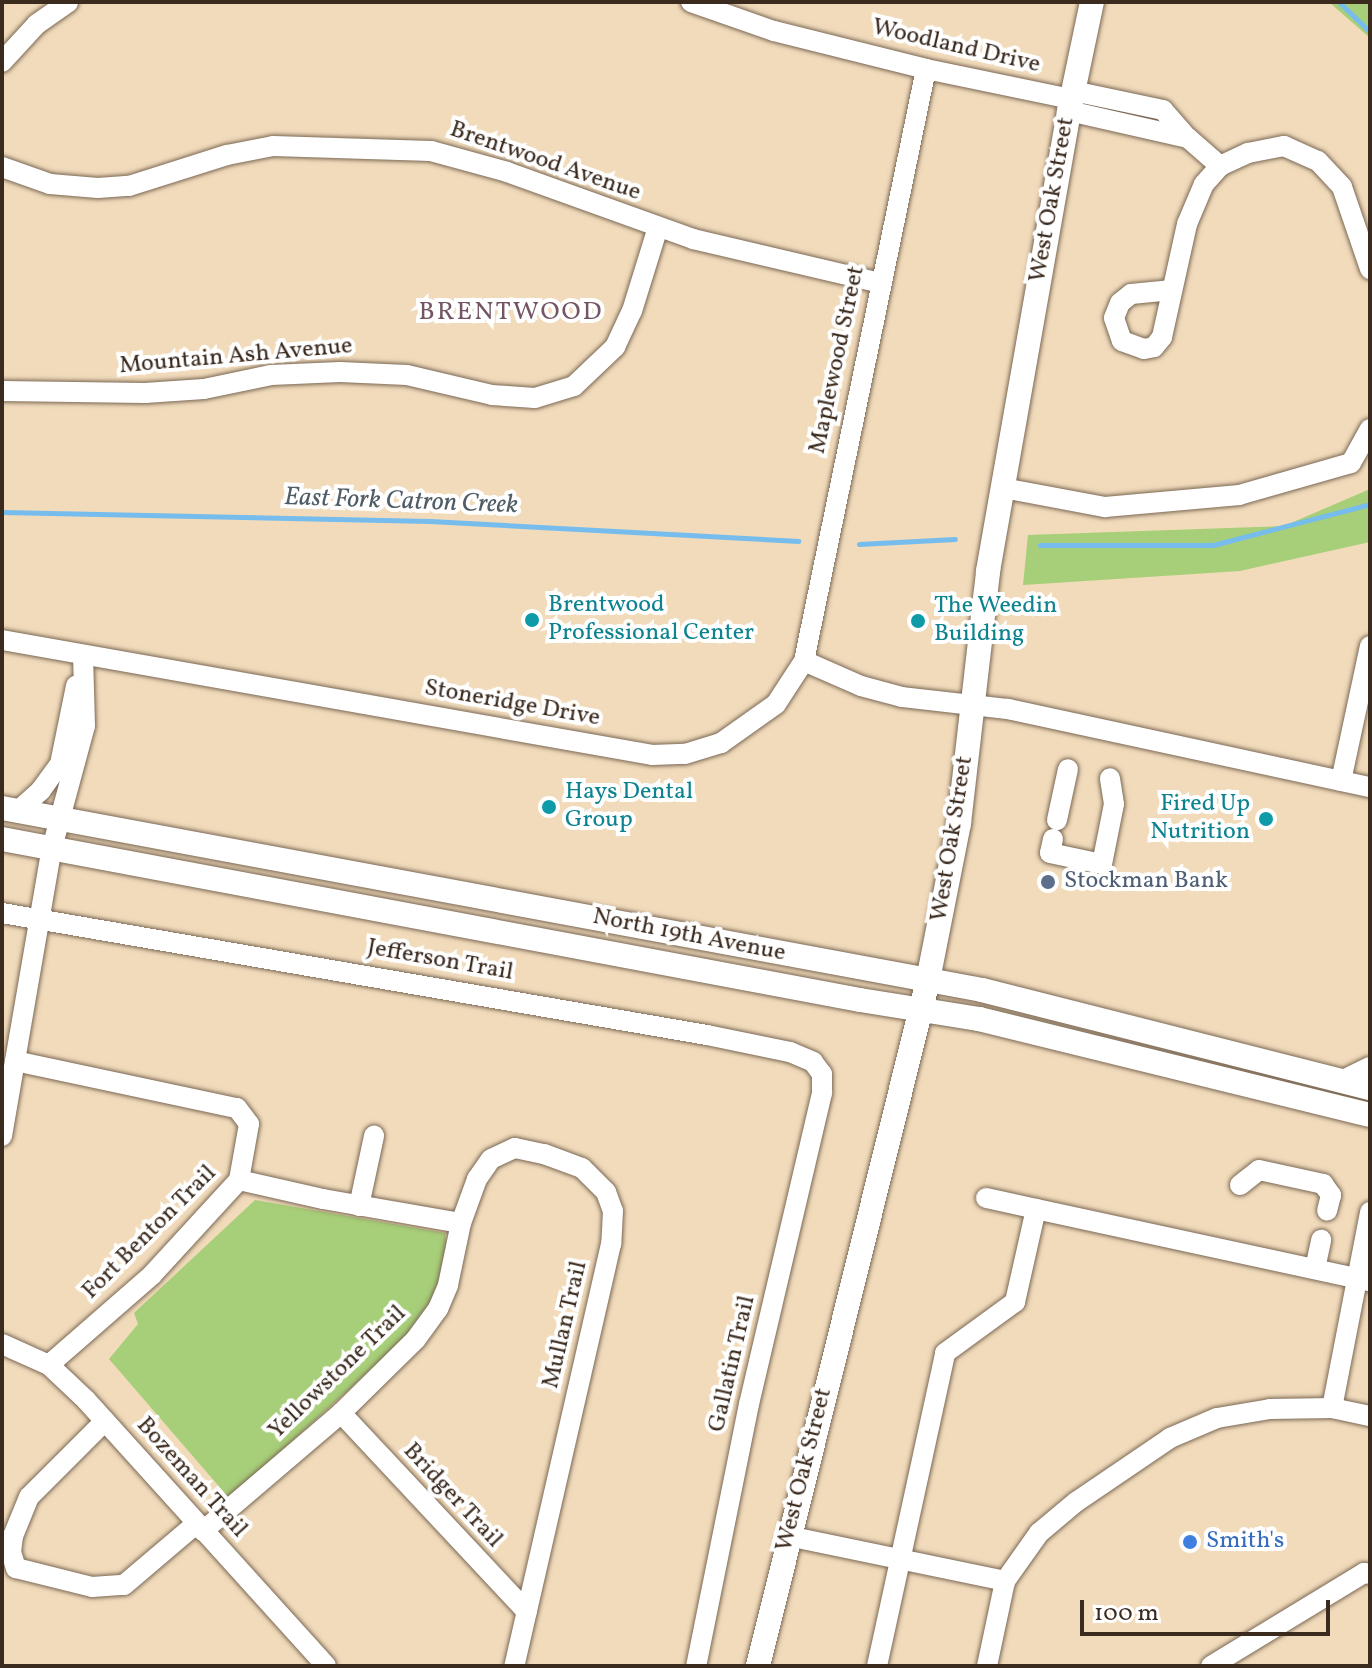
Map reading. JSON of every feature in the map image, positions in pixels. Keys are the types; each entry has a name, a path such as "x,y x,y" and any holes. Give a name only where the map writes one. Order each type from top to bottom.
{"main road":[{"name":"West Oak Street","path":"758,1666 928,980 959,823 988,571 1071,100 1092,2"},
{"name":"North 19th Avenue","path":"10,809 997,994 1370,1088"},
{"name":"North 19th Avenue","path":"2,839 979,1019 1370,1115"}],"street":[{"path":"2,62 37,24 68,2"},
{"name":"Woodland Drive","path":"691,2 774,31 926,69 1071,100 1188,138 1220,166"},
{"name":"Maplewood Street","path":"804,661 926,69"},
{"name":"Brentwood Avenue","path":"2,167 50,184 98,188 129,186 227,155 273,146 431,151 495,168 658,227 789,263 880,283"},
{"path":"1172,290 1187,224 1204,184 1220,166 1248,153 1284,146 1318,161 1342,187 1370,269"},
{"name":"Mountain Ash Avenue","path":"2,391 145,393 204,389 271,375 340,372 407,375 492,395 535,398 574,386 615,347 632,311 658,227"},
{"path":"1003,488 1105,507 1239,495 1351,463 1370,429"},
{"name":"Stoneridge Drive","path":"2,640 652,755 685,754 721,743 776,704 804,661"},
{"path":"10,809 41,790 60,764 83,655"},
{"path":"3,1125 52,848 85,726 83,655"},
{"path":"1341,781 1369,659"},
{"path":"804,661 861,686 902,697 973,704 1370,787"},
{"path":"1068,769 1050,853 1102,864 1114,804 1110,778"},
{"name":"Jefferson Trail","path":"2,913 358,972 707,1035 790,1052 813,1062 822,1074"},
{"name":"Fort Benton Trail","path":"15,1061 237,1108 249,1124 239,1180 152,1275 49,1365"},
{"path":"1341,1081 1370,1067"},
{"name":"Gallatin Trail","path":"696,1666 749,1404 822,1093 822,1074"},
{"path":"359,1206 374,1136"},
{"name":"Mullan Trail","path":"461,1223 477,1179 491,1159 515,1148 544,1154 582,1168 606,1192 613,1211 604,1277 514,1666"},
{"path":"1240,1185 1259,1170 1323,1184 1331,1195 1327,1211"},
{"path":"239,1180 359,1206 461,1223"},
{"path":"986,1198 1364,1280"},
{"path":"877,1666 945,1353 1015,1302 1036,1209"},
{"path":"1332,1408 1364,1280 1370,1217"},
{"name":"Yellowstone Trail","path":"105,1421 29,1497 13,1536 11,1552 16,1568 92,1587 124,1585 200,1527 341,1413 416,1339 438,1309 448,1285 461,1223"},
{"path":"1315,1269 1321,1240"},
{"name":"Bozeman Trail","path":"2,1344 49,1365 105,1421 320,1664"},
{"path":"987,1666 1005,1581 1039,1533 1076,1502 1170,1438 1230,1416 1270,1409 1332,1408 1370,1416"},
{"name":"Bridger Trail","path":"341,1413 527,1612"},
{"path":"788,1536 1005,1581"},
{"path":"1211,1666 1364,1573 1370,1574"}],"green space":[{"path":"1329,2 1370,2 1370,38"},
{"path":"1370,489 1370,542 1240,571 1023,585 1028,535 1284,526"},
{"path":"255,1200 445,1233 448,1262 437,1300 418,1327 229,1498 109,1359 138,1324 134,1313"}],"waterway":[{"path":"1339,2 1370,32"},
{"name":"East Fork Catron Creek","path":"1040,545 1213,545 1370,504"},
{"name":"East Fork Catron Creek","path":"2,512 430,521 798,541"},
{"name":"East Fork Catron Creek","path":"859,544 955,539"}],"place":[{"name":"Brentwood Professional Center","path":"532,620"},
{"name":"The Weedin Building","path":"918,621"},
{"name":"Hays Dental Group","path":"549,807"},
{"name":"Fired Up Nutrition","path":"1266,819"},
{"name":"Stockman Bank","path":"1048,882"},
{"name":"Smith's","path":"1190,1542"}],"district":[{"name":"BRENTWOOD","path":"511,313"}]}
